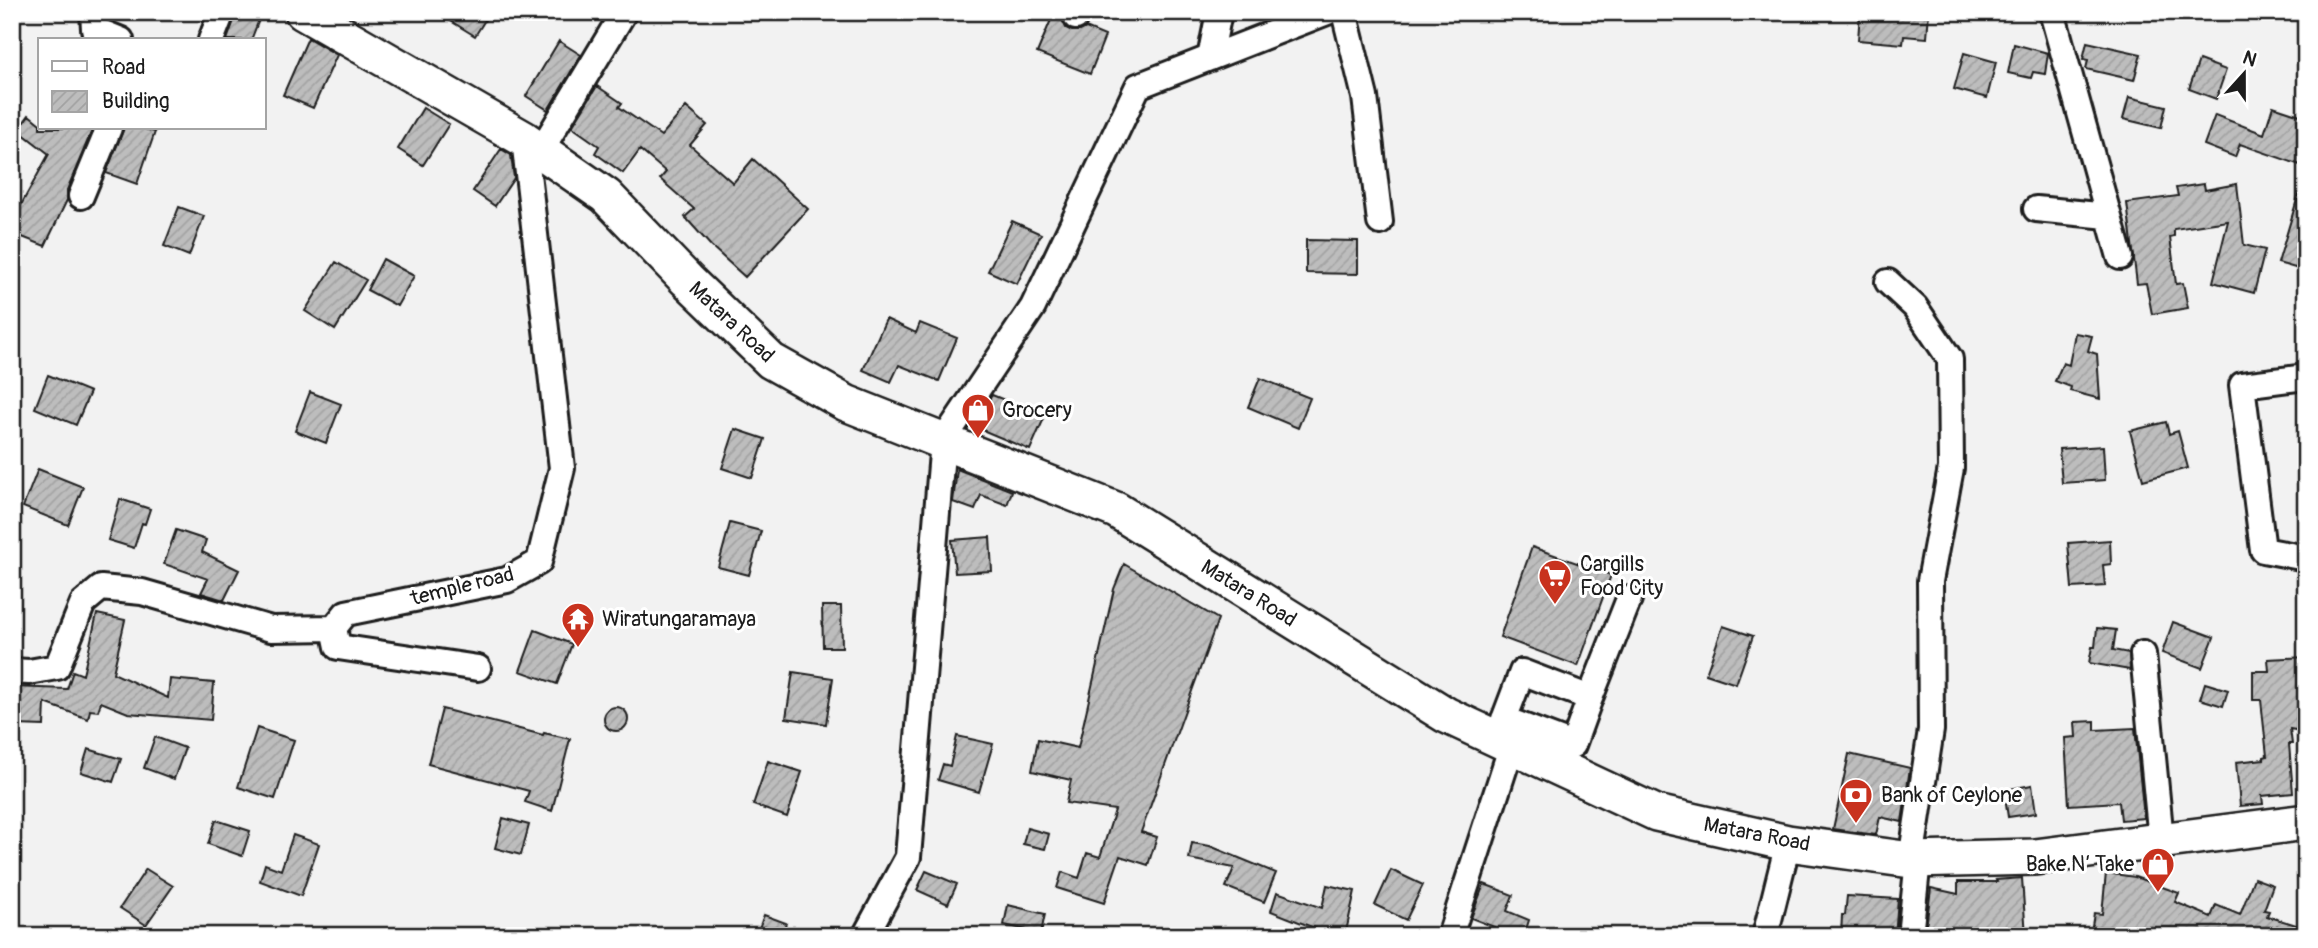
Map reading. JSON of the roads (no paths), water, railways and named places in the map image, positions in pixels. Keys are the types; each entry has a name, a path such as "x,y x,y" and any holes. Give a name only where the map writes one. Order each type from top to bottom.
{"highway":[{"name":"Matara Road","path":"303,12 532,144 606,196 687,280 771,361 846,403 1116,510 1446,715 1504,734 1656,813 1788,843 1914,860 2035,857 2306,822"}],"street":[{"path":"93,12 94,29 116,38"},
{"path":"212,38 222,12"},
{"path":"532,144 624,12"},
{"path":"1210,58 1219,12"},
{"path":"865,936 908,858 943,441 1034,307 1138,86 1327,12"},
{"path":"1344,12 1365,97 1380,222"},
{"path":"2052,12 2120,257"},
{"path":"81,197 108,130"},
{"name":"temple road","path":"334,628 346,613 507,580 539,562 562,468 532,144"},
{"path":"2036,209 2108,216"},
{"path":"1888,282 1915,307 1950,359 1951,468 1930,581 1931,730 1914,860 1910,936"},
{"path":"2306,377 2242,385 2263,550 2306,558"},
{"path":"12,671 29,672 57,667 83,603 101,588 142,592 271,629 334,628 338,647 478,668"},
{"path":"1504,734 1573,745 1629,599"},
{"path":"2143,654 2161,840"},
{"path":"1450,936 1522,672 1590,698"},
{"path":"1765,936 1788,843"}],"place":[{"name":"Grocery","path":"978,440"},
{"name":"Cargills Food City","path":"1555,606"},
{"name":"Wiratungaramaya","path":"578,649"},
{"name":"Bank of Ceylone","path":"1856,825"},
{"name":"Bake N’ Take","path":"2158,894"}]}
